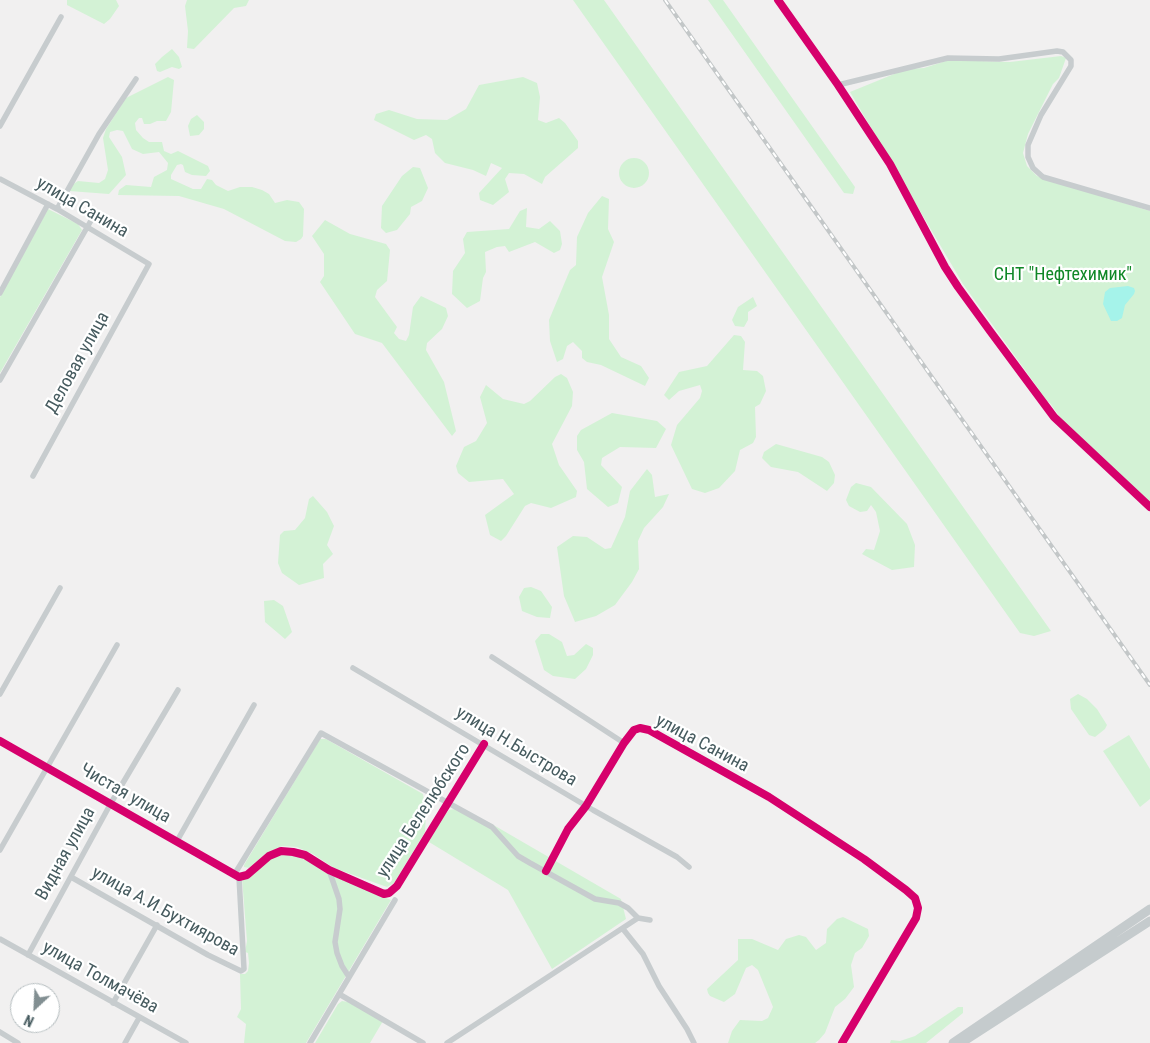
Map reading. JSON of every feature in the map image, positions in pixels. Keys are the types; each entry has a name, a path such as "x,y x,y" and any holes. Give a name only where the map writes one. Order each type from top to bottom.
{"main road":[{"path":"953,1043 1150,909"},
{"path":"961,1043 1150,921"}],"street":[{"path":"778,0 890,164 933,246 958,287 1032,388 1066,429 1102,460 1150,507"},
{"path":"0,126 60,17"},
{"path":"838,86 948,58 999,59 1057,51 1063,52 1071,60 1071,66 1041,114 1028,145 1028,157 1033,168 1043,177 1150,208"},
{"path":"57,209 99,134 136,79"},
{"name":"улица Санина","path":"0,179 57,209 149,264"},
{"path":"0,293 48,204"},
{"path":"0,380 93,217"},
{"name":"Деловая улица","path":"33,476 149,264"},
{"path":"0,694 60,588"},
{"path":"0,850 117,644"},
{"path":"492,657 624,743 586,806 568,828 546,870"},
{"name":"улица Н.Быстрова","path":"353,668 586,806 677,857 689,867"},
{"name":"Видная улица","path":"28,955 111,803 178,690"},
{"path":"177,841 254,705"},
{"name":"улица Санина","path":"624,743 634,730 644,728 768,797 864,860 915,898 918,908 916,918 842,1043"},
{"path":"237,876 321,733 492,827 518,856 595,899 619,903 628,908 638,918 650,920"},
{"name":"Чистая улица","path":"0,741 237,876"},
{"name":"улица Белелюбского","path":"329,870 378,892 389,893 397,886 484,744"},
{"path":"237,876 247,874 269,856 280,851 305,855 329,870 339,899 340,909 335,942 337,954 349,977"},
{"name":"улица А.И.Бухтиярова","path":"71,876 240,971 244,969 237,876"},
{"name":"улица Белелюбского","path":"310,1043 395,900"},
{"path":"447,1043 638,918"},
{"path":"112,1003 157,925"},
{"path":"622,928 643,954 658,986 687,1029 694,1043"},
{"name":"улица Толмачёва","path":"0,939 186,1043"},
{"path":"340,994 424,1043"},
{"path":"125,1043 139,1018"},
{"path":"0,1032 18,1043"}],"green space":[{"path":"67,0 116,0 119,6 104,24 67,5"},
{"path":"187,0 249,0 246,6 234,8 194,49 187,48 188,31 185,6"},
{"path":"573,0 604,0 1051,631 1034,636 1020,633"},
{"path":"708,0 723,0 855,187 853,194 844,193"},
{"path":"172,49 179,57 182,67 179,69 172,67 160,72 157,71 155,64"},
{"name":"СНТ \"Нефтехимик\"","path":"1061,56 1066,58 1059,78 1053,84 1028,134 1023,153 1027,166 1037,176 1150,211 1150,504 1135,488 1069,430 1050,403 1042,399 1038,388 963,284 850,92 908,69 924,68 949,60 1010,62"},
{"path":"168,77 174,80 171,112 166,121 144,124 142,118 139,118 135,123 136,130 149,142 162,142 164,151 171,154 178,151 208,166 210,171 206,176 192,175 185,172 181,164 177,165 171,175 171,179 193,189 201,189 207,179 212,180 216,185 228,191 240,187 252,187 269,194 275,203 287,200 299,202 304,209 303,236 301,239 296,242 285,241 224,209 179,196 118,195 119,190 126,185 151,187 154,177 167,170 168,163 159,152 143,154 132,149 123,131 110,132 109,137 122,157 126,175 109,194 69,191 72,185 78,181 99,183 105,179 108,170 103,138 106,129 126,98"},
{"path":"523,77 537,83 540,97 538,120 546,123 559,118 578,141 578,148 545,177 542,184 524,174 509,173 505,179 509,192 493,205 480,200 479,193 502,168 491,163 486,176 473,170 445,163 435,153 432,139 426,135 414,140 374,120 376,114 389,110 417,119 447,120 466,109 479,85"},
{"path":"197,115 204,122 204,129 199,135 190,136 188,126 191,119"},
{"path":"634,158 644,163 649,173 644,183 634,188 624,183 619,173 624,163"},
{"path":"413,167 420,168 428,188 422,201 411,207 410,214 397,230 386,233 381,228 382,206 402,176"},
{"path":"602,196 609,199 608,229 614,242 602,277 609,315 609,339 621,357 641,366 649,378 645,386 601,365 587,362 582,358 582,351 573,342 567,346 563,359 557,362 550,341 549,320 570,270 576,265 577,237 588,213"},
{"path":"527,208 526,227 539,229 550,221 560,231 562,244 560,250 554,253 535,242 509,252 505,246 485,252 486,272 483,278 480,301 467,308 452,294 453,271 465,253 463,239 467,232 509,229 520,211"},
{"path":"48,209 78,224 82,230 0,373 0,297"},
{"path":"325,220 350,234 386,244 390,250 387,281 377,290 375,297 397,327 394,333 399,339 406,341 409,335 413,307 421,296 446,308 448,316 442,329 427,343 426,350 444,382 456,431 452,436 382,343 355,334 320,282 324,276 324,254 312,236"},
{"path":"753,297 757,306 748,312 748,320 744,327 735,326 732,320 738,307"},
{"path":"734,335 741,336 745,342 743,370 757,371 763,376 766,391 760,404 755,407 756,437 753,443 740,450 735,471 719,488 705,493 692,489 671,445 677,425 700,398 702,391 700,385 679,391 669,400 664,395 679,372 707,366"},
{"path":"561,374 567,378 573,392 572,406 552,444 559,465 577,491 576,497 551,508 531,503 525,506 501,541 490,535 485,515 514,494 503,479 469,482 458,473 456,466 464,447 476,441 487,423 480,397 486,385 503,399 524,404"},
{"path":"612,413 657,421 666,429 656,448 620,447 602,458 601,465 622,487 618,503 608,507 587,489 584,462 577,450 577,436 581,430"},
{"path":"776,444 822,457 829,462 835,475 834,483 827,491 798,472 771,467 762,458 764,452"},
{"path":"647,469 652,475 655,497 669,494 663,507 644,528 638,541 639,569 615,605 596,616 575,622 564,596 557,547 573,536 587,537 605,549 611,548 625,517 630,491"},
{"path":"856,483 871,487 907,524 915,545 914,567 892,570 862,554 866,549 874,550 880,531 876,512 871,505 867,511 860,512 849,506 846,500 851,487"},
{"path":"313,496 327,512 334,526 327,545 333,554 323,564 324,578 299,585 282,573 278,563 280,535 284,531 295,530 305,518 309,499"},
{"path":"531,587 541,591 552,607 550,618 537,617 522,611 519,597 524,588"},
{"path":"274,600 283,606 292,632 285,639 265,622 264,601"},
{"path":"541,634 549,634 562,642 567,656 574,655 586,644 593,648 593,655 586,669 575,679 553,676 544,670 535,641"},
{"path":"1078,694 1087,699 1097,709 1107,725 1095,737 1089,735 1071,709 1070,699"},
{"path":"1129,735 1150,769 1150,799 1140,807 1103,751"},
{"path":"320,739 326,739 423,794 426,813 425,832 394,883 387,887 334,868 313,854 297,847 282,846 264,855 249,868 244,867"},
{"path":"455,809 490,823 621,899 626,919 552,969 508,890 429,842 437,825 449,810"},
{"path":"282,854 305,858 324,872 391,900 306,1043 244,1043 246,1024 237,1017 241,1009 240,974 245,974 248,971 249,963 248,953 245,952 247,941 242,878 274,856"},
{"path":"843,917 868,929 869,936 862,948 855,953 851,965 854,987 845,999 835,1007 825,1033 819,1040 815,1043 728,1043 732,1031 740,1020 762,1021 768,1018 773,1007 758,970 752,965 746,968 735,994 724,1002 710,996 708,993 707,989 738,960 738,939 752,939 778,950 786,939 799,935 806,937 816,950 826,943 827,929 837,919"},
{"path":"342,1001 348,1002 383,1021 370,1043 315,1043 338,1004"},
{"path":"958,1007 963,1007 963,1013 926,1043 890,1043 891,1040 900,1041 915,1036"}],"water":[{"path":"1128,286 1134,288 1134,294 1125,305 1122,318 1117,321 1111,321 1103,304 1105,292 1110,288"}],"railway":[{"path":"665,0 1150,685"}],"cycle path":[{"path":"778,0 838,85 890,164 945,267 990,331 1054,417 1150,507"},
{"path":"546,871 568,829 586,806 624,743 634,730 640,728 649,730 769,797 864,859 906,890 915,898 918,908 916,918 842,1043"},
{"path":"0,741 239,877 247,875 269,856 281,851 293,852 305,855 329,870 384,894 389,893 397,886 484,744"}]}
